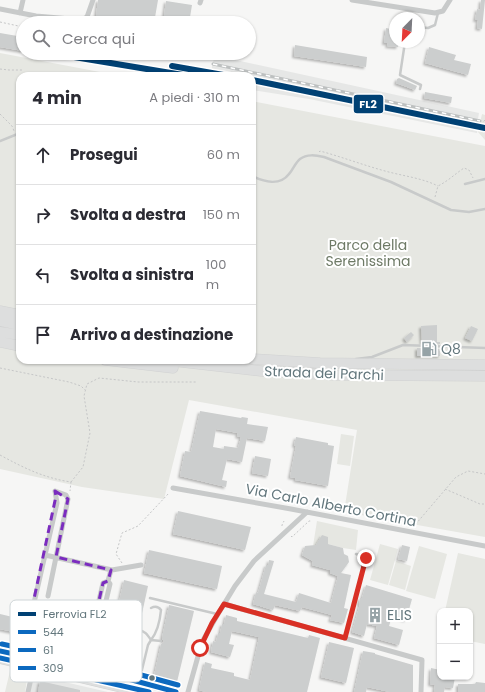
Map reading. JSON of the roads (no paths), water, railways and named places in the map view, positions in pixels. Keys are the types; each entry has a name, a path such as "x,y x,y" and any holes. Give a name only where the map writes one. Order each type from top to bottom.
{"highway":[{"path":"0,311 16,314"},
{"path":"0,321 16,324"},
{"path":"0,332 15,335"},
{"path":"0,342 16,345"},
{"name":"Strada dei Parchi","path":"256,359 320,363 485,365"},
{"path":"142,364 215,372 261,371"},
{"name":"Strada dei Parchi","path":"199,364 261,371 335,375 485,376"}],"street":[{"path":"20,13 23,0"},
{"path":"86,16 93,0"},
{"path":"352,0 439,13 444,9 450,0"},
{"path":"0,9 46,16"},
{"name":"Via Carlo Alberto Cortina","path":"173,488 485,546"},
{"path":"35,600 57,503 55,491 67,497 68,501 48,596"},
{"path":"188,692 202,642 235,586 254,561 307,512"},
{"path":"45,555 111,570 140,565"},
{"path":"106,600 110,584 108,581 111,570"},
{"path":"224,604 422,660 421,692"},
{"path":"0,651 10,653"},
{"path":"0,660 10,662"},
{"path":"28,692 30,682"},
{"path":"92,682 135,692"},
{"path":"139,682 176,692"}],"lane":[{"path":"425,27 428,28 435,25 439,13"},
{"path":"403,48 400,75 421,85 420,89"},
{"path":"0,141 16,135"},
{"path":"256,177 275,182 283,180 300,159 314,155 324,157 391,182 451,210 469,212 485,209"},
{"path":"465,184 485,179"},
{"path":"320,363 372,357 403,345 485,348"},
{"path":"345,638 366,558 356,554"},
{"path":"150,598 218,614"},
{"path":"142,670 148,645 156,634 159,625 161,610 159,607 151,608"},
{"path":"142,632 148,634 151,640"},
{"path":"151,640 161,641"}],"railway":[{"path":"213,64 250,72"},
{"path":"256,73 480,121"}],"rail line":[{"name":"FL2","path":"92,60 165,72"},
{"name":"FL2","path":"172,66 206,72"},
{"name":"FL2","path":"256,81 485,128"}],"place":[{"name":"Q8","path":"429,349"},
{"name":"ELIS","path":"375,615"}],"park label":[{"name":"Parco della Serenissima","path":"368,254"}]}
